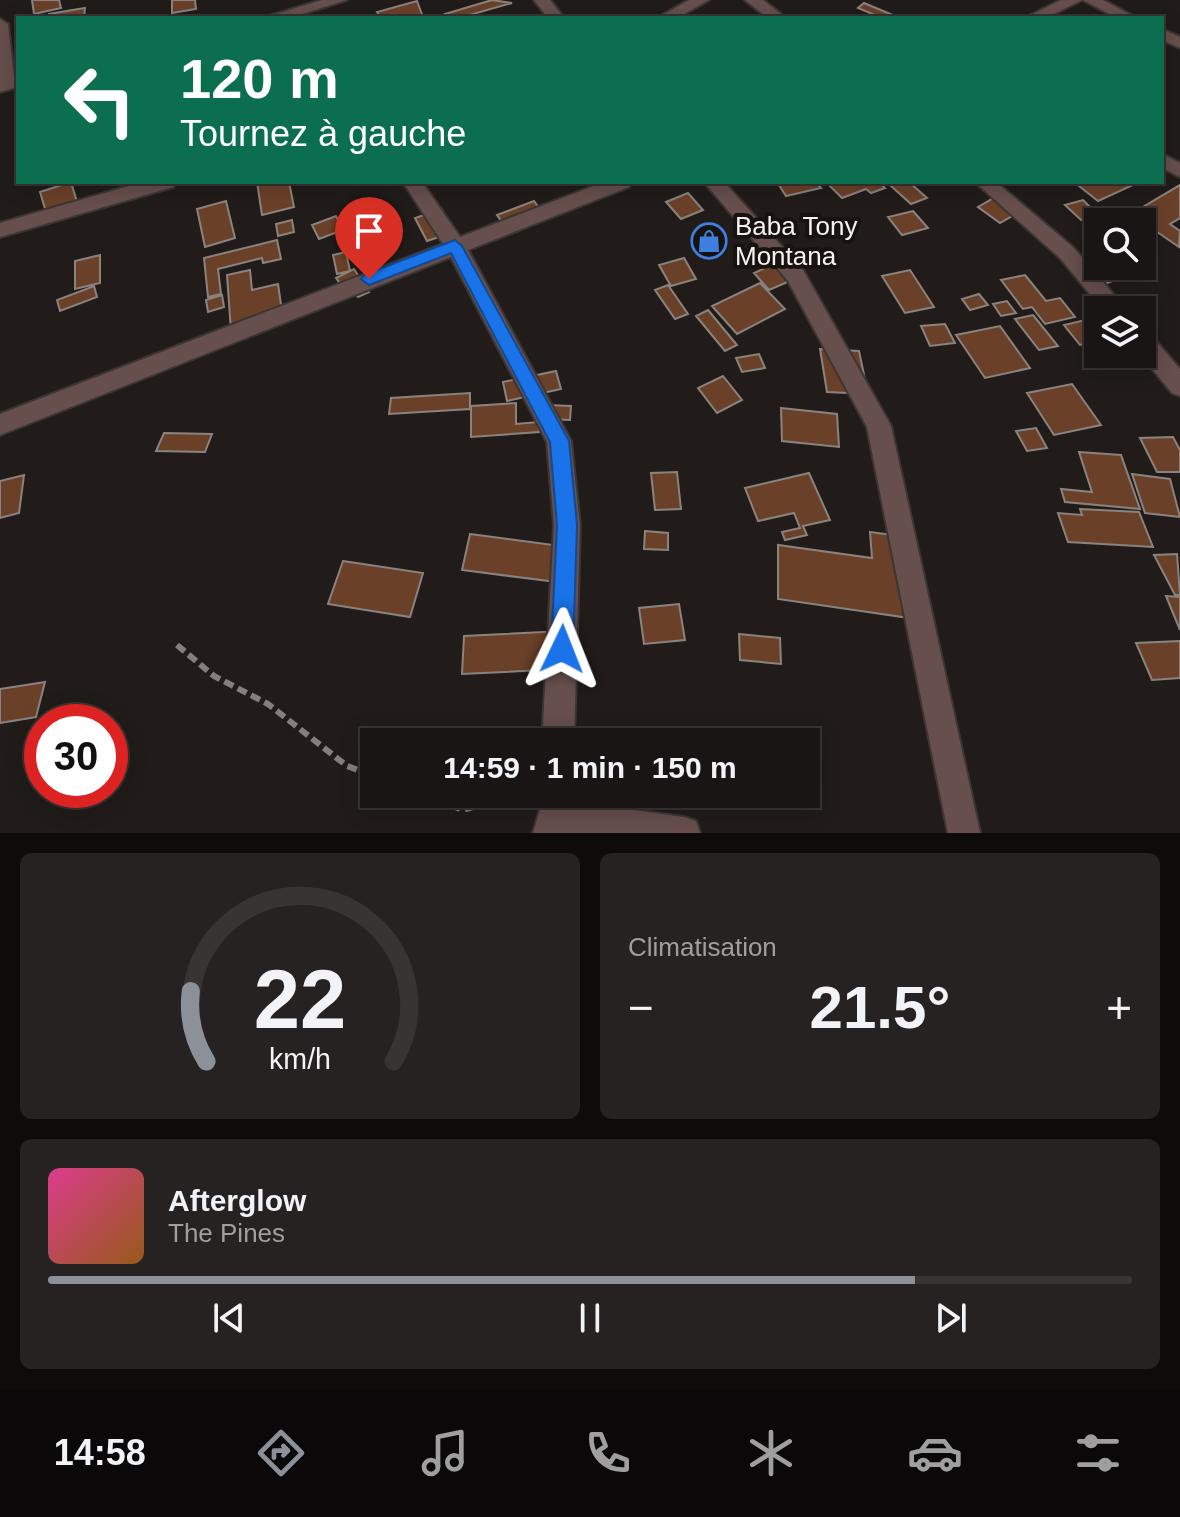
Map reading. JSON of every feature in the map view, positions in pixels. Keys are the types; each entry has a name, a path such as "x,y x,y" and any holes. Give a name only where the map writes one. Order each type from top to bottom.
{"street":[{"path":"293,15 339,0"},
{"path":"542,0 554,16"},
{"path":"669,16 701,0"},
{"path":"753,0 775,16"},
{"path":"1038,16 1074,0"},
{"path":"1091,0 1125,16"},
{"path":"0,24 8,85"},
{"path":"0,230 159,184"},
{"path":"413,184 455,246 559,441 567,525 559,728"},
{"path":"0,425 617,184"},
{"path":"715,184 796,276 879,426 964,833"},
{"path":"986,184 1067,253 1104,296"},
{"path":"1156,357 1180,386"},
{"path":"553,814 684,833"}],"path":[{"path":"177,645 214,676 268,704 347,766 360,771"}],"building":[{"path":"32,0 59,0 61,8 34,14"},
{"path":"172,0 195,0 196,9 172,13"},
{"path":"492,0 512,3 466,16 445,14"},
{"path":"417,1 423,16 380,16 377,12"},
{"path":"864,3 895,16 877,16 858,8"},
{"path":"85,8 84,16 49,14"},
{"path":"72,184 77,202 46,212 40,192"},
{"path":"257,184 289,184 294,207 262,215"},
{"path":"778,184 818,184 821,188 786,196"},
{"path":"828,184 881,184 885,188 871,193 866,189 842,198"},
{"path":"911,184 927,198 911,204 890,185"},
{"path":"1077,184 1135,184 1098,201"},
{"path":"1180,185 1180,218 1170,224 1180,231 1179,247 1156,231 1156,208 1141,208"},
{"path":"688,193 703,210 681,219 666,202"},
{"path":"997,196 1019,212 1000,223 978,207"},
{"path":"1083,200 1091,208 1084,208 1084,219 1081,220 1065,205"},
{"path":"226,201 235,238 205,247 197,209"},
{"path":"534,201 547,219 510,234 497,215"},
{"path":"442,209 454,232 427,241 415,218"},
{"path":"913,211 928,228 902,235 888,217"},
{"path":"336,216 343,230 319,239 312,225"},
{"path":"292,220 294,232 278,236 276,224"},
{"path":"277,240 281,259 263,263 262,258 218,269 221,294 208,297 204,258"},
{"path":"346,252 350,271 337,274 333,255"},
{"path":"100,255 100,283 75,289 75,261"},
{"path":"684,258 696,279 671,286 659,265"},
{"path":"774,264 790,281 769,290 754,273"},
{"path":"354,269 369,292 358,297 352,287 345,291 336,278"},
{"path":"250,270 252,290 278,284 283,318 231,331 227,275"},
{"path":"910,270 934,307 905,313 882,276"},
{"path":"1025,275 1046,301 1060,298 1075,317 1045,324 1032,307 1023,309 1001,280"},
{"path":"1097,280 1115,280 1102,285"},
{"path":"760,283 785,309 737,334 712,306"},
{"path":"668,285 688,314 675,319 655,290"},
{"path":"94,286 97,297 60,311 57,300"},
{"path":"979,294 988,305 970,310 962,299"},
{"path":"222,295 224,307 208,312 206,300"},
{"path":"1007,301 1016,313 1001,316 993,304"},
{"path":"708,310 737,345 725,351 696,316"},
{"path":"1033,315 1058,346 1039,350 1015,319"},
{"path":"1084,320 1084,344 1080,345 1064,325"},
{"path":"945,324 955,343 930,346 921,326"},
{"path":"1000,326 1030,368 985,378 956,335"},
{"path":"820,349 859,351 868,394 827,392"},
{"path":"759,354 765,368 742,372 736,358"},
{"path":"556,371 561,389 507,401 503,382"},
{"path":"723,376 742,400 717,413 698,388"},
{"path":"1072,384 1101,425 1054,435 1027,393"},
{"path":"470,393 470,409 389,414 391,398"},
{"path":"516,403 516,424 538,422 539,432 471,437 471,406"},
{"path":"546,405 571,406 570,420 545,419"},
{"path":"781,408 837,414 839,447 782,441"},
{"path":"1036,428 1047,448 1027,451 1016,431"},
{"path":"164,433 212,434 205,452 156,451"},
{"path":"1173,437 1180,450 1180,472 1157,472 1140,438"},
{"path":"1079,452 1121,455 1140,509 1065,502 1061,489 1092,492"},
{"path":"677,472 681,509 655,510 651,473"},
{"path":"809,473 830,520 803,526 807,535 785,540 782,532 800,528 794,513 758,521 745,488"},
{"path":"1132,474 1170,479 1180,517 1145,513"},
{"path":"24,475 19,513 0,518 0,481"},
{"path":"1080,509 1139,512 1153,547 1068,542 1058,513 1082,515"},
{"path":"645,531 668,533 668,550 644,549"},
{"path":"870,532 907,537 916,619 778,599 778,545 872,558"},
{"path":"470,534 561,546 556,582 462,570"},
{"path":"1177,554 1180,595 1175,595 1154,555"},
{"path":"343,561 423,573 410,617 328,604"},
{"path":"1166,596 1180,597 1180,630"},
{"path":"679,604 685,640 644,644 639,608"},
{"path":"563,631 564,669 462,674 464,636"},
{"path":"739,634 780,638 781,664 740,660"},
{"path":"1180,641 1180,678 1152,680 1136,643"},
{"path":"45,682 39,704 24,704 24,719 0,723 0,689"}],"place":[{"name":"Baba Tony Montana","path":"709,241"}],"route":[{"path":"369,279 455,246 559,441 567,525 562,649"}]}
